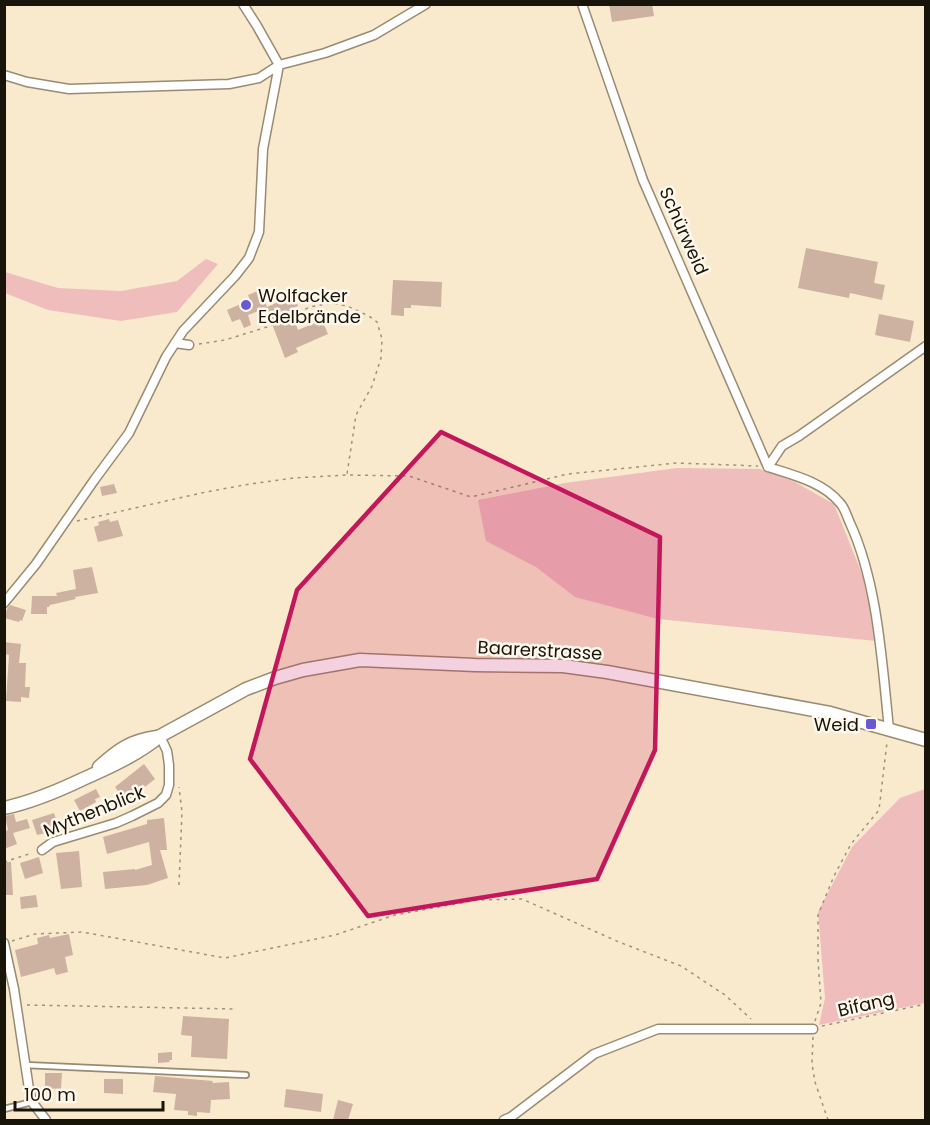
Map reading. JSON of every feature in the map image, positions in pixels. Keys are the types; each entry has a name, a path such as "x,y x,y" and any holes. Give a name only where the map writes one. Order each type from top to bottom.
{"street":[{"path":"4,603 36,564 129,433 166,357 183,331 249,258 259,232 263,149 279,66 243,4"},
{"path":"4,75 27,82 69,89 229,84 259,78 279,66 325,53 374,35 426,4"},
{"name":"Schürweid","path":"582,4 644,180 768,467"},
{"path":"175,344 189,345"},
{"path":"889,729 882,660 871,591 861,546 842,504 825,489 768,467 783,446 926,346"},
{"name":"Baarerstrasse","path":"4,808 55,793 81,780 118,750 139,740 160,736 246,689 303,670 360,660 563,666 650,679 830,713 926,740"},
{"name":"Mythenblick","path":"42,850 53,842 116,823 158,803 166,795 169,785 167,751 160,736"},
{"path":"5,943 32,1102 46,1120"},
{"path":"504,1120 594,1054 658,1029 813,1029"}],"lane":[{"path":"25,1065 246,1074"},
{"path":"4,1109 32,1102"}],"path":[{"path":"189,345 225,340 267,327 310,307 331,303 347,306 377,322 382,339 381,358 372,386 356,414 347,475"},
{"path":"64,524 206,492 294,478 347,475 409,476 471,496 568,474 677,464 768,467"},
{"path":"828,1120 815,1083 813,1064 813,1029 821,1003 818,915 834,876 851,844 879,810 889,729"},
{"path":"178,781 182,812 178,885"},
{"path":"4,862 42,850"},
{"path":"5,943 35,934 82,932 225,958 334,935 394,915 477,900 522,899 619,942 681,966 725,995 763,1029"},
{"name":"Bifang","path":"813,1029 926,1004"},
{"path":"16,1005 236,1009"}],"highlighted area":[{"path":"441,432 660,537 655,750 597,879 368,916 250,759 297,590"}],"shaded area":[{"path":"206,259 218,264 177,312 121,321 48,310 5,293 5,272 58,288 121,291 177,281"},
{"path":"677,468 760,469 795,482 834,504 870,594 876,641 658,619 575,597 536,567 486,541 478,500 565,483"},
{"path":"925,789 925,1003 819,1025 825,998 818,912 852,847 900,798"}],"building":[{"path":"609,4 652,4 654,16 612,22"},
{"path":"806,248 878,262 874,283 885,285 882,300 850,293 849,298 798,288"},
{"path":"393,280 442,282 441,307 411,305 411,308 404,308 404,316 391,315"},
{"path":"260,290 267,307 294,295 298,306 290,309 298,330 322,320 328,334 296,348 298,352 285,358 266,308 248,315 251,325 244,328 240,319 232,322 227,310 250,300 248,295"},
{"path":"879,314 914,321 910,342 875,335"},
{"path":"114,484 117,493 102,496 100,487"},
{"path":"109,519 110,522 118,520 123,536 98,542 94,527 99,525 98,522"},
{"path":"92,567 98,593 50,605 47,607 47,614 31,614 32,596 57,596 56,593 76,589 73,570"},
{"path":"10,605 26,610 22,621 4,618"},
{"path":"4,642 21,644 19,663 26,663 25,687 30,687 29,698 21,697 21,702 6,701 9,655 4,654"},
{"path":"144,764 155,779 126,802 115,787"},
{"path":"96,789 100,797 95,799 96,802 80,811 74,800"},
{"path":"54,813 60,830 37,835 32,820"},
{"path":"14,814 16,822 27,819 30,828 13,833 17,844 4,849 4,832 8,830 5,816"},
{"path":"164,818 167,850 160,850 168,878 147,885 105,889 103,872 135,870 152,865 149,842 107,854 103,837 147,824 147,820"},
{"path":"79,851 82,887 61,889 56,853"},
{"path":"39,857 43,873 25,879 20,863"},
{"path":"4,862 11,862 13,895 4,895"},
{"path":"36,895 38,907 21,909 20,897"},
{"path":"69,934 73,955 65,957 68,972 56,975 54,968 21,977 15,950 38,944 37,938"},
{"path":"183,1016 229,1019 227,1059 191,1057 192,1036 181,1035"},
{"path":"172,1052 170,1062 158,1063 158,1053"},
{"path":"45,1073 62,1073 61,1089 45,1088"},
{"path":"155,1076 213,1081 212,1083 229,1082 230,1099 211,1100 210,1113 197,1112 197,1116 188,1115 188,1111 174,1110 176,1094 153,1092"},
{"path":"104,1079 123,1079 123,1094 104,1093"},
{"path":"286,1089 323,1094 321,1112 284,1107"},
{"path":"338,1100 353,1104 348,1120 333,1120"}],"place":[{"name":"Wolfacker Edelbrände","path":"246,305"},
{"name":"Weid","path":"871,724"}]}
